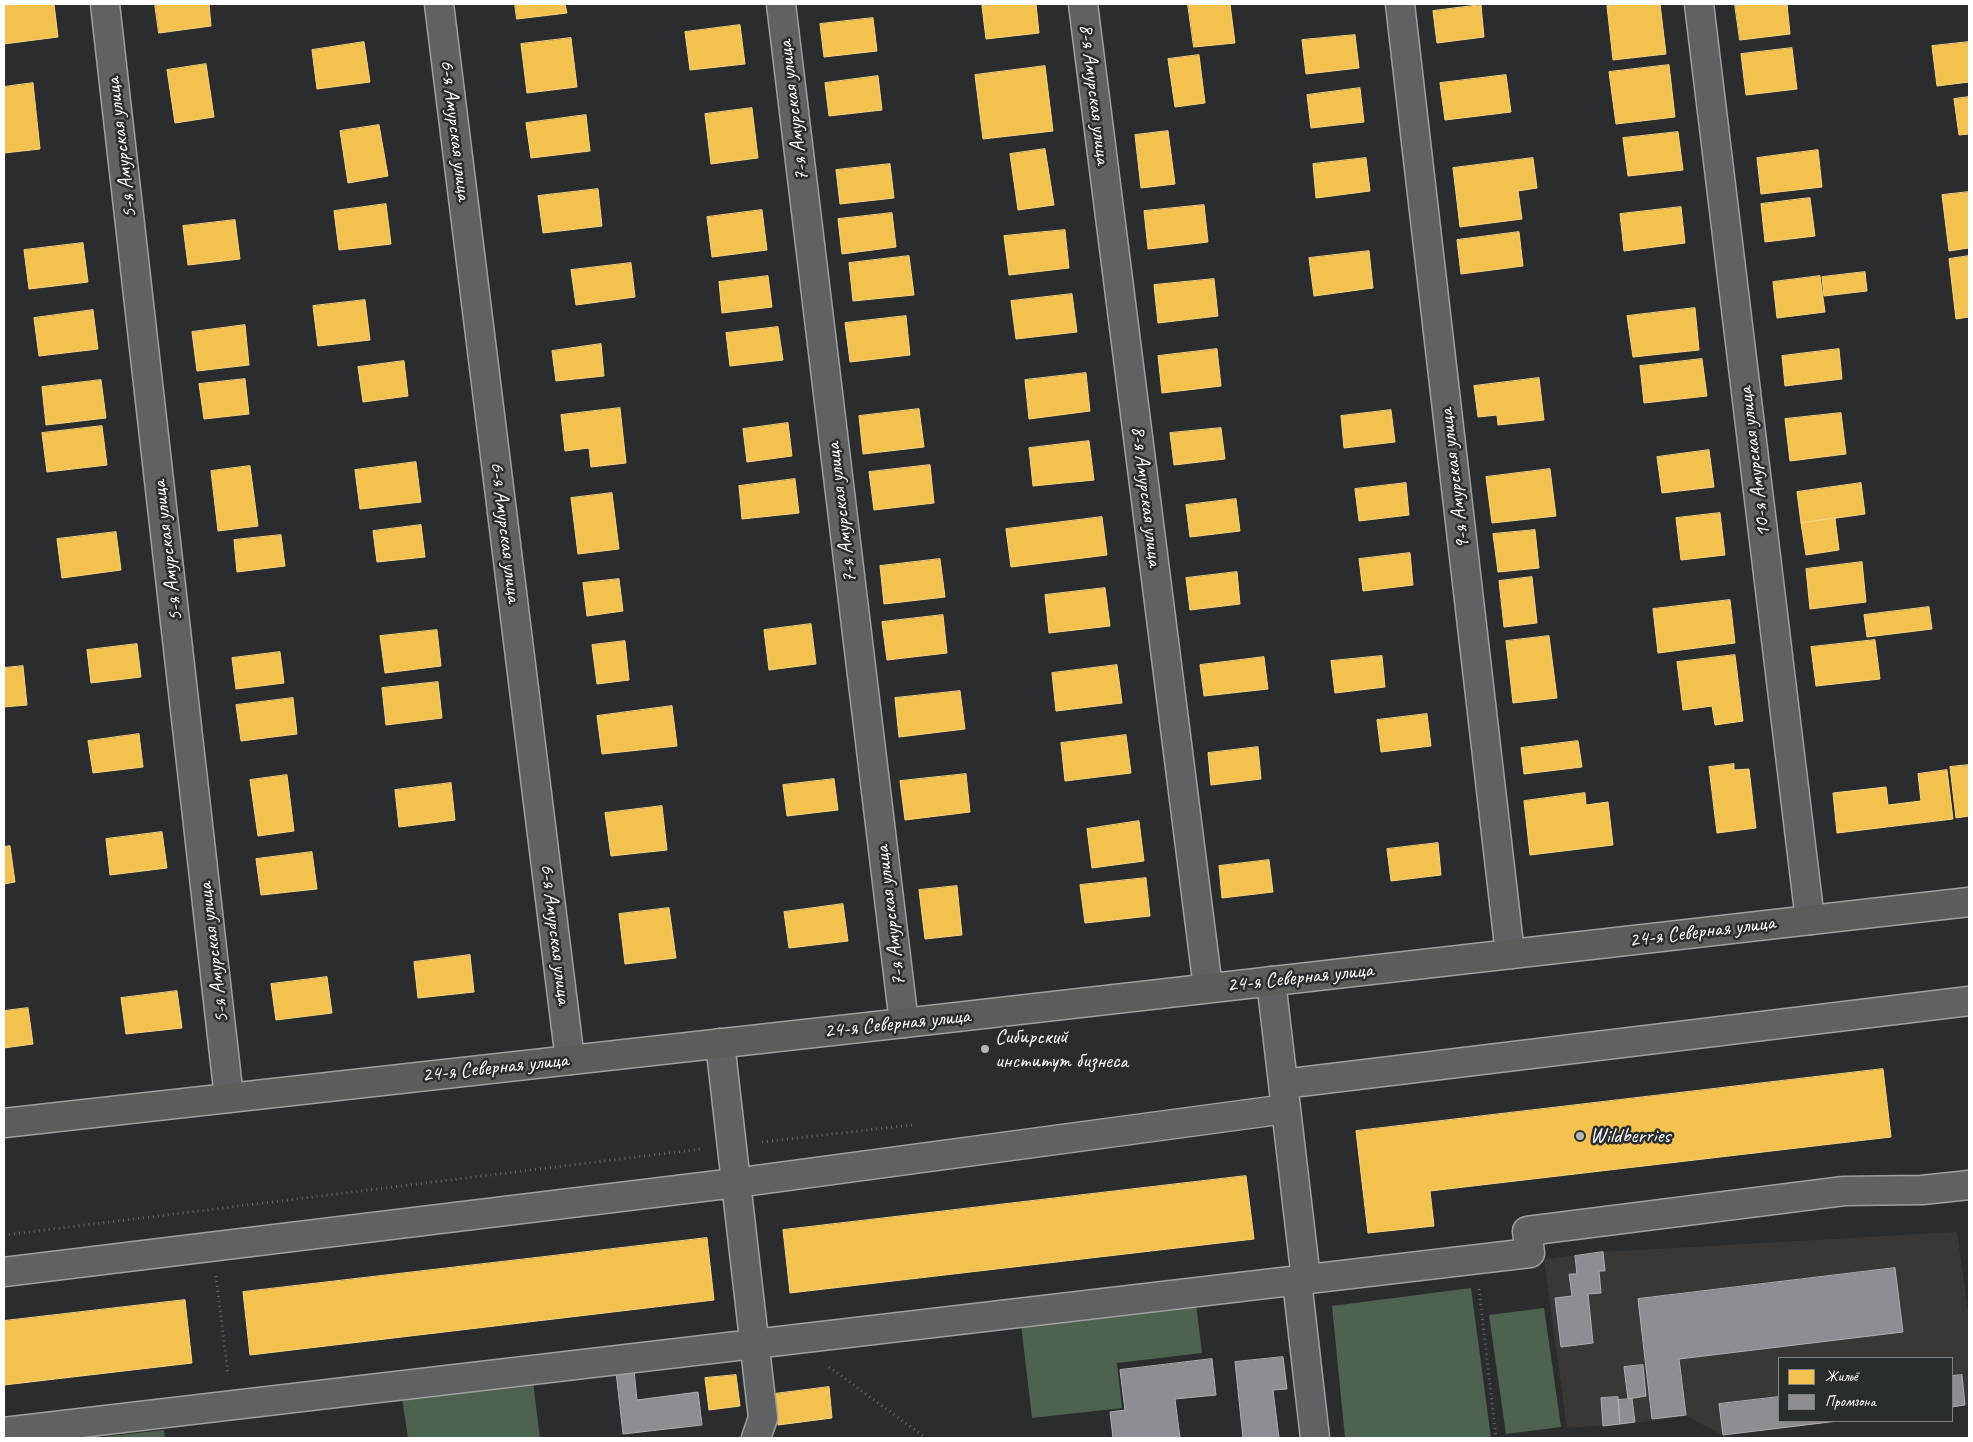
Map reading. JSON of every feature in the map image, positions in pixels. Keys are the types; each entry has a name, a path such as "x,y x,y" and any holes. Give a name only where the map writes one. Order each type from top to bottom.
{"main road":[{"name":"24-я Северная улица","path":"4,1123 1969,902"}],"street":[{"name":"5-я Амурская улица","path":"105,4 229,1098"},
{"name":"6-я Амурская улица","path":"440,4 570,1060"},
{"name":"7-я Амурская улица","path":"781,4 904,1023"},
{"name":"8-я Амурская улица","path":"1083,4 1208,988"},
{"name":"9-я Амурская улица","path":"1400,4 1510,954"},
{"name":"10-я Амурская улица","path":"1699,4 1810,920"},
{"path":"1270,981 1284,1096 1315,1438"},
{"path":"4,1272 736,1182 1284,1096 1969,1005"},
{"path":"720,1043 756,1343 763,1418 756,1438"},
{"path":"4,1432 1530,1252 1527,1231 1844,1191 1922,1190 1969,1185"}],"path":[{"path":"4,1235 920,1124"},
{"path":"213,1246 232,1405"},
{"path":"1475,1258 1496,1438"},
{"path":"793,1339 926,1438"}],"shaded area":[{"path":"1957,1232 1969,1318 1969,1405 1953,1407 1953,1357 1778,1357 1778,1422 1833,1422 1723,1435 1686,1416 1635,1423 1567,1428 1544,1259 1603,1252"}],"green space":[{"path":"1471,1288 1491,1438 1345,1438 1332,1306"},
{"path":"1196,1304 1202,1353 1117,1363 1122,1408 1032,1418 1021,1324"},
{"path":"1544,1308 1561,1427 1506,1434 1489,1315"},
{"path":"533,1382 540,1438 408,1438 402,1398"},
{"path":"164,1430 165,1438 93,1438"}],"building: Жильё":[{"path":"4,4 54,4 58,37 4,44"},
{"path":"155,4 209,4 211,26 159,33"},
{"path":"515,4 565,4 567,13 517,19"},
{"path":"1036,4 1039,33 986,39 982,6"},
{"path":"1188,4 1230,4 1235,43 1194,47"},
{"path":"1660,4 1666,54 1613,60 1607,6"},
{"path":"1735,4 1787,4 1790,34 1740,40"},
{"path":"1481,5 1484,37 1437,43 1433,11"},
{"path":"873,18 877,51 824,57 820,24"},
{"path":"740,25 745,64 690,70 685,32"},
{"path":"1355,35 1359,68 1306,74 1302,40"},
{"path":"571,38 577,87 527,93 521,44"},
{"path":"364,42 370,82 317,89 312,50"},
{"path":"1969,42 1969,82 1937,86 1932,46"},
{"path":"1792,48 1797,89 1746,95 1741,54"},
{"path":"1199,55 1205,103 1175,107 1168,59"},
{"path":"206,64 214,117 175,123 167,70"},
{"path":"1669,65 1675,117 1616,124 1609,72"},
{"path":"1045,66 1053,131 983,139 975,75"},
{"path":"1506,75 1511,112 1445,120 1440,83"},
{"path":"878,76 882,110 829,116 825,83"},
{"path":"33,83 40,149 4,153 4,87"},
{"path":"1360,88 1364,122 1311,128 1307,95"},
{"path":"1969,97 1969,134 1959,135 1954,99"},
{"path":"752,108 758,158 711,164 705,114"},
{"path":"586,115 590,151 531,158 526,123"},
{"path":"379,125 388,176 348,183 340,131"},
{"path":"1168,131 1175,184 1141,188 1135,135"},
{"path":"1678,132 1683,170 1628,176 1623,138"},
{"path":"1045,149 1054,205 1018,210 1010,154"},
{"path":"1818,150 1822,187 1761,194 1757,158"},
{"path":"1366,158 1370,191 1316,198 1313,164"},
{"path":"1533,158 1537,188 1518,191 1522,219 1460,227 1453,168"},
{"path":"890,164 894,198 840,204 836,170"},
{"path":"598,189 602,226 543,233 538,196"},
{"path":"1969,192 1969,248 1949,251 1942,195"},
{"path":"1810,198 1815,236 1765,242 1761,204"},
{"path":"386,204 391,244 339,250 334,211"},
{"path":"1204,205 1208,242 1148,249 1144,211"},
{"path":"1681,207 1685,243 1624,251 1620,214"},
{"path":"762,210 767,250 712,257 707,217"},
{"path":"892,213 896,247 842,254 838,219"},
{"path":"235,220 240,259 188,265 183,226"},
{"path":"1065,230 1069,268 1009,275 1004,236"},
{"path":"1519,232 1523,266 1461,274 1457,240"},
{"path":"83,243 88,282 29,289 24,250"},
{"path":"1369,251 1373,288 1314,296 1309,258"},
{"path":"909,256 914,295 853,301 849,263"},
{"path":"1969,256 1969,317 1956,319 1949,259"},
{"path":"631,263 635,297 576,305 571,270"},
{"path":"1865,272 1867,291 1824,296 1822,277"},
{"path":"768,276 772,307 722,313 719,282"},
{"path":"1820,276 1825,312 1777,318 1773,282"},
{"path":"1214,279 1218,316 1158,323 1154,285"},
{"path":"1072,294 1077,332 1016,339 1011,301"},
{"path":"365,300 370,340 318,346 313,306"},
{"path":"1695,308 1699,350 1633,357 1627,316"},
{"path":"93,310 98,349 39,356 34,318"},
{"path":"906,316 910,355 850,362 845,323"},
{"path":"245,325 249,365 197,371 192,332"},
{"path":"778,327 783,360 730,366 726,333"},
{"path":"601,344 604,376 556,381 552,351"},
{"path":"1217,349 1221,386 1162,393 1158,356"},
{"path":"1839,349 1842,379 1785,386 1782,356"},
{"path":"1702,359 1707,396 1644,403 1640,366"},
{"path":"404,361 408,396 363,402 358,367"},
{"path":"1086,373 1090,411 1029,419 1025,380"},
{"path":"1539,378 1544,420 1498,425 1497,415 1478,417 1474,386"},
{"path":"245,379 249,414 204,419 199,384"},
{"path":"101,380 106,418 46,425 42,387"},
{"path":"620,408 626,463 591,467 589,448 565,451 561,415"},
{"path":"919,409 924,447 863,454 859,416"},
{"path":"1391,410 1395,442 1344,448 1341,416"},
{"path":"1841,413 1846,454 1790,461 1785,419"},
{"path":"788,423 792,456 747,462 743,429"},
{"path":"102,426 107,465 47,472 42,433"},
{"path":"1221,428 1225,459 1174,465 1170,433"},
{"path":"1089,441 1094,480 1033,486 1029,448"},
{"path":"1709,450 1714,487 1662,493 1657,457"},
{"path":"416,462 421,502 360,509 355,470"},
{"path":"930,465 934,503 874,510 869,472"},
{"path":"250,466 258,526 218,531 211,471"},
{"path":"1550,469 1556,516 1492,523 1486,477"},
{"path":"795,479 799,513 742,519 739,486"},
{"path":"1406,483 1409,515 1359,521 1355,489"},
{"path":"1861,483 1865,514 1801,523 1797,492"},
{"path":"612,493 619,549 578,554 571,498"},
{"path":"1236,499 1240,531 1190,537 1186,505"},
{"path":"1720,513 1725,555 1681,560 1676,518"},
{"path":"1102,517 1107,555 1011,567 1006,529"},
{"path":"1835,518 1839,550 1806,555 1801,523"},
{"path":"421,525 425,557 377,562 373,531"},
{"path":"1535,530 1539,568 1498,572 1493,534"},
{"path":"116,532 121,570 62,578 57,539"},
{"path":"281,535 285,566 237,572 234,540"},
{"path":"1410,553 1413,585 1363,591 1359,559"},
{"path":"940,559 945,597 884,604 880,566"},
{"path":"1862,562 1866,602 1810,609 1806,569"},
{"path":"1237,572 1240,604 1190,610 1186,578"},
{"path":"1532,577 1537,623 1504,627 1499,581"},
{"path":"619,579 623,611 587,616 583,583"},
{"path":"1105,588 1110,626 1049,633 1045,595"},
{"path":"1730,600 1735,643 1658,653 1653,609"},
{"path":"1929,607 1932,629 1867,637 1864,615"},
{"path":"943,615 947,653 887,660 882,622"},
{"path":"811,624 816,664 769,670 764,630"},
{"path":"437,630 441,666 385,673 380,636"},
{"path":"1549,636 1557,698 1513,703 1506,641"},
{"path":"1875,640 1880,679 1816,686 1811,647"},
{"path":"625,641 629,680 597,684 592,645"},
{"path":"137,644 141,677 91,683 87,650"},
{"path":"280,652 284,683 236,689 232,658"},
{"path":"1735,655 1743,721 1715,725 1712,706 1683,710 1677,662"},
{"path":"1382,656 1385,687 1335,693 1331,661"},
{"path":"1264,657 1268,689 1204,696 1200,665"},
{"path":"1117,665 1122,703 1056,711 1052,673"},
{"path":"23,666 27,705 4,707 4,668"},
{"path":"438,682 442,718 386,725 382,688"},
{"path":"960,691 965,729 899,737 895,698"},
{"path":"293,698 297,734 241,741 236,705"},
{"path":"672,706 677,746 602,754 597,716"},
{"path":"1427,714 1431,746 1381,752 1377,720"},
{"path":"139,734 143,767 93,773 88,741"},
{"path":"1126,735 1131,773 1065,781 1061,743"},
{"path":"1578,741 1582,767 1524,774 1521,748"},
{"path":"1258,747 1261,779 1211,785 1208,753"},
{"path":"1734,764 1734,770 1749,769 1756,828 1717,833 1709,767"},
{"path":"1969,765 1969,816 1956,818 1950,767"},
{"path":"1947,770 1953,819 1837,833 1833,793 1886,787 1888,805 1921,801 1918,774"},
{"path":"966,774 970,812 905,820 900,781"},
{"path":"287,775 294,831 258,836 250,780"},
{"path":"834,779 838,810 787,816 783,785"},
{"path":"451,783 455,820 399,827 395,790"},
{"path":"1585,793 1586,805 1608,802 1613,845 1530,855 1524,801"},
{"path":"662,806 667,850 611,856 605,813"},
{"path":"1139,821 1144,861 1092,868 1087,829"},
{"path":"162,832 167,868 110,875 106,839"},
{"path":"1438,843 1441,875 1391,881 1387,849"},
{"path":"10,846 15,882 4,884 4,847"},
{"path":"312,852 317,889 261,895 256,859"},
{"path":"1269,860 1273,892 1222,898 1219,866"},
{"path":"1146,878 1150,916 1085,923 1080,885"},
{"path":"957,886 962,935 925,939 919,890"},
{"path":"843,904 848,941 789,948 784,912"},
{"path":"669,908 676,958 625,964 619,914"},
{"path":"470,955 474,992 418,998 414,962"},
{"path":"327,977 332,1013 276,1020 271,984"},
{"path":"177,991 182,1028 126,1034 121,998"},
{"path":"28,1008 33,1044 4,1048 4,1011"},
{"path":"1883,1069 1891,1137 1430,1191 1434,1226 1368,1233 1356,1131"},
{"path":"1246,1176 1254,1239 790,1293 783,1230"},
{"path":"707,1238 714,1300 250,1355 243,1292"},
{"path":"185,1300 192,1363 4,1385 4,1321"},
{"path":"736,1375 740,1406 709,1410 705,1378"},
{"path":"829,1387 832,1418 778,1425 774,1394"}],"building: Промзона":[{"path":"1603,1252 1605,1271 1599,1271 1601,1293 1588,1294 1593,1343 1561,1347 1555,1298 1572,1296 1569,1274 1577,1274 1575,1256"},
{"path":"1895,1268 1903,1332 1679,1359 1686,1415 1652,1419 1638,1299"},
{"path":"1283,1357 1287,1389 1273,1390 1279,1438 1243,1438 1235,1362"},
{"path":"1212,1359 1216,1395 1175,1399 1180,1438 1113,1438 1110,1412 1125,1410 1120,1370"},
{"path":"1643,1365 1646,1396 1628,1399 1624,1367"},
{"path":"634,1370 637,1400 698,1392 702,1425 623,1434 616,1372"},
{"path":"1962,1375 1965,1405 1953,1407 1953,1376"},
{"path":"1618,1397 1620,1424 1603,1426 1601,1398"},
{"path":"1778,1397 1778,1422 1830,1422 1723,1435 1719,1404"},
{"path":"1632,1399 1635,1422 1620,1424 1618,1400"}],"place":[{"name":"Сибирский институт бизнеса","path":"985,1049"},
{"name":"Wildberries","path":"1580,1136"}]}
